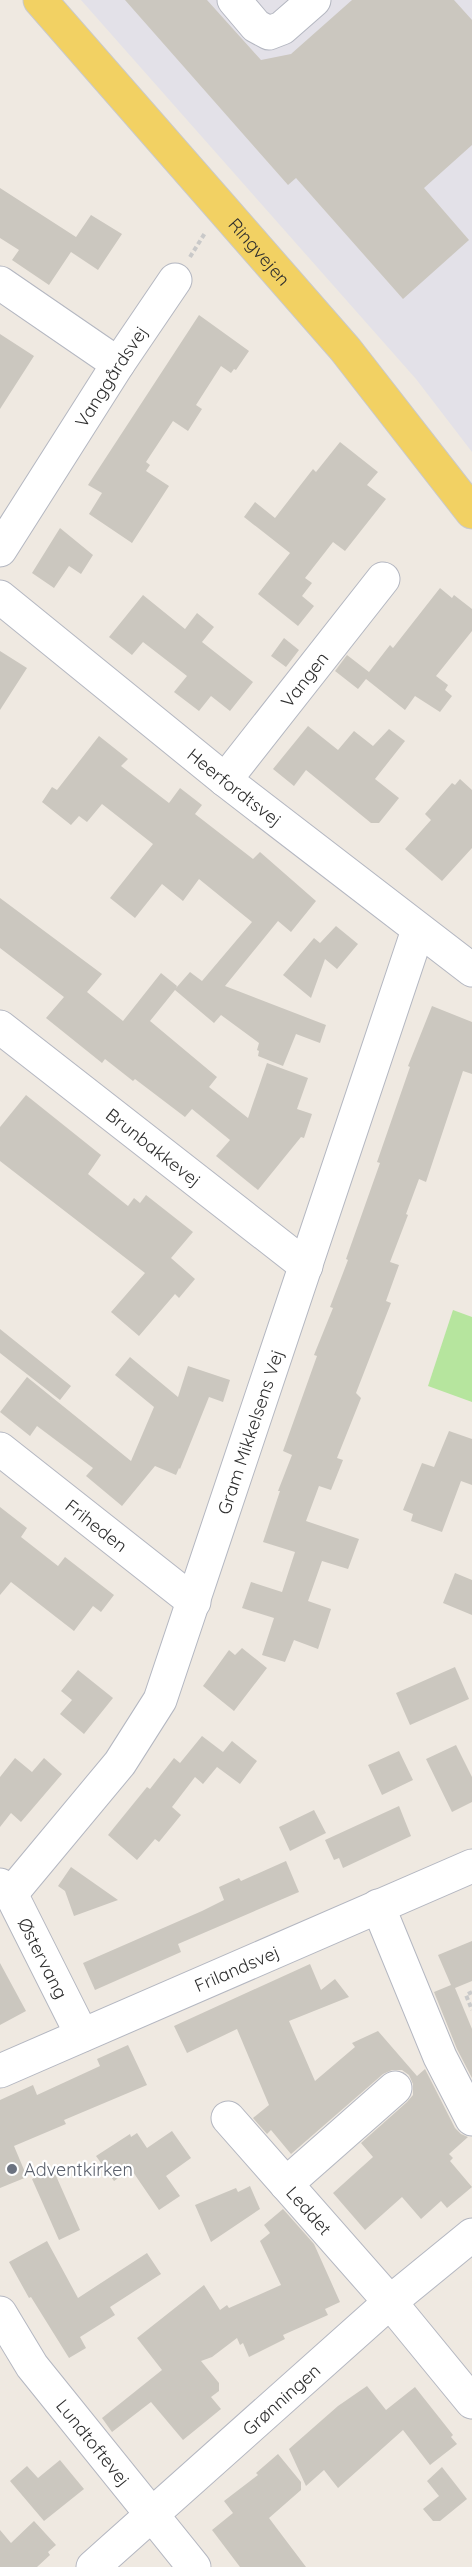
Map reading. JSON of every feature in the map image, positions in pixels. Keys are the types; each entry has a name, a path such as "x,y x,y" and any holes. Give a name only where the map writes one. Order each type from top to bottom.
{"main road":[{"name":"Ringvejen","path":"40,0 222,205 345,349 472,512"}],"street":[{"path":"234,0 256,26 269,33 282,28 314,0"},
{"name":"Vanggårdsvej","path":"0,550 118,364 175,280"},
{"path":"0,283 118,364"},
{"name":"Vangen","path":"225,780 383,579"},
{"name":"Heerfordtsvej","path":"0,597 225,780 472,970"},
{"name":"Gram Mikkelsens Vej","path":"6,1890 120,1763 160,1700 418,930"},
{"name":"Brunbakkevej","path":"0,1027 306,1266"},
{"name":"Friheden","path":"0,1449 194,1602"},
{"name":"Frilandsvej","path":"0,2071 472,1866"},
{"name":"Østervang","path":"6,1890 82,2035"},
{"path":"378,1906 441,2057 472,2119"},
{"path":"286,2184 395,2088"},
{"name":"Leddet","path":"228,2118 390,2302 472,2402"},
{"name":"Grønningen","path":"93,2567 390,2302 472,2235"},
{"name":"Lundtoftevej","path":"0,2313 32,2366 194,2567"}],"path":[{"path":"175,280 222,205"},
{"path":"472,1992 466,1995 472,2010"}],"shaded area":[{"path":"81,0 472,0 472,452 416,379"}],"green space":[{"path":"453,1310 472,1317 472,1402 428,1386"}],"building":[{"path":"125,0 207,0 261,60 291,54 352,0 454,0 472,20 472,145 424,188 469,240 403,299 296,178 288,185"},
{"path":"0,188 76,237 91,215 122,234 98,270 71,252 49,285 12,260 19,250 0,238"},
{"path":"199,315 249,351 236,370 234,369 231,373 221,366 196,405 202,409 188,431 173,421 146,462 150,465 146,471 169,486 132,543 89,514 102,493 88,485"},
{"path":"0,334 34,356 0,409"},
{"path":"340,442 378,472 367,485 386,499 345,551 333,542 305,578 312,583 302,596 314,606 298,626 258,594 290,553 244,517 255,502 275,518 313,469 316,472"},
{"path":"60,528 93,555 81,574 69,566 54,588 32,573"},
{"path":"440,588 452,598 454,595 472,609 472,631 436,676 448,685 445,690 452,696 440,712 415,696 405,710 366,679 358,689 335,671 347,655 369,672 390,645 393,648"},
{"path":"143,595 185,629 197,613 214,627 202,642 253,682 230,711 211,696 199,711 174,692 187,676 143,642 132,655 109,637"},
{"path":"284,638 299,650 286,667 271,656"},
{"path":"0,651 27,668 0,710"},
{"path":"308,726 338,750 354,731 373,746 389,729 405,741 375,779 399,798 379,823 371,823 306,770 294,786 273,769"},
{"path":"99,736 128,759 121,766 169,803 180,788 202,805 195,814 253,859 260,852 316,901 291,932 278,921 225,986 326,1025 320,1043 296,1034 283,1066 258,1056 259,1043 221,1015 214,1023 175,990 150,1021 217,1077 209,1087 248,1118 267,1063 308,1078 297,1109 312,1114 304,1138 301,1137 258,1190 216,1156 230,1140 192,1109 185,1117 105,1059 102,1063 46,1018 64,997 0,948 0,898 102,974 87,992 123,1021 161,973 177,986 176,988 190,972 202,981 252,922 199,879 183,901 162,884 135,918 110,898 153,844 102,804 87,822 79,816 71,825 42,802 52,787 57,790"},
{"path":"460,779 472,790 472,848 442,881 405,849 431,820 425,814 452,783 455,785"},
{"path":"336,926 358,944 337,969 325,959 311,998 283,975 314,938 320,943"},
{"path":"432,1006 472,1022 472,1074 463,1071 426,1182 419,1179 406,1214 408,1215 390,1262 399,1265 386,1301 391,1303 356,1393 361,1398 337,1458 343,1460 331,1490 319,1486 306,1521 359,1539 348,1569 322,1561 308,1601 331,1609 318,1649 294,1640 285,1662 262,1655 274,1618 242,1608 251,1582 282,1592 295,1552 263,1542 280,1491 278,1491 292,1455 283,1451 317,1356 314,1355 333,1308 330,1307 380,1163 377,1162 410,1067 408,1066"},
{"path":"26,1095 101,1155 88,1174 128,1206 134,1198 140,1203 146,1195 193,1232 171,1258 195,1279 179,1298 175,1294 139,1336 111,1312 145,1273 0,1161 0,1127"},
{"path":"0,1329 71,1386 60,1400 0,1353"},
{"path":"130,1357 178,1397 188,1366 230,1380 223,1402 209,1397 176,1475 155,1466 122,1506 86,1476 93,1468 37,1426 30,1436 0,1412 27,1377 131,1461 154,1407 115,1375"},
{"path":"449,1431 472,1439 472,1485 461,1481 442,1532 411,1521 413,1514 403,1510 422,1463 434,1467"},
{"path":"0,1507 27,1528 21,1537 58,1566 65,1557 114,1595 101,1612 93,1606 74,1631 11,1582 0,1595"},
{"path":"455,1573 472,1580 472,1615 443,1603"},
{"path":"242,1648 267,1668 234,1711 203,1686 229,1650 235,1655"},
{"path":"455,1667 469,1699 410,1725 396,1693"},
{"path":"78,1670 113,1698 84,1734 60,1714 72,1700 61,1691"},
{"path":"202,1736 223,1752 232,1741 257,1761 240,1784 217,1767 203,1784 195,1777 172,1807 181,1815 159,1842 155,1839 137,1860 108,1835 147,1787 150,1789 174,1758 180,1763"},
{"path":"456,1745 472,1777 472,1802 452,1812 426,1759"},
{"path":"399,1751 413,1780 382,1795 368,1765"},
{"path":"15,1758 32,1772 44,1758 62,1774 21,1822 11,1813 0,1827 0,1777"},
{"path":"399,1806 411,1836 343,1868 339,1858 334,1860 325,1840"},
{"path":"314,1810 326,1833 290,1851 279,1827"},
{"path":"286,1861 299,1892 178,1944 181,1952 95,1990 83,1963 224,1900 219,1887 239,1878 241,1881"},
{"path":"71,1867 118,1900 74,1916 65,1891 58,1886"},
{"path":"472,1941 472,1981 455,1988 472,2029 472,2078 457,2049 434,1992 451,1985 438,1955"},
{"path":"0,1963 26,2011 0,2025"},
{"path":"310,1964 321,1990 335,1979 349,1997 289,2021 315,2081 355,2047 352,2043 378,2031 417,2076 425,2069 455,2128 468,2137 449,2154 453,2158 450,2161 472,2187 447,2208 441,2201 421,2219 402,2197 365,2230 333,2193 373,2157 361,2143 413,2095 413,2084 409,2075 402,2070 392,2070 383,2074 291,2154 271,2130 267,2134 253,2118 269,2105 237,2029 187,2053 174,2026"},
{"path":"128,2045 147,2085 64,2120 66,2124 14,2146 27,2177 0,2188 0,2100 33,2085 37,2095 100,2066 97,2059"},
{"path":"172,2131 191,2158 166,2176 180,2196 159,2210 131,2169 114,2181 96,2156 130,2134 131,2137 137,2133 147,2148"},
{"path":"53,2169 80,2230 59,2240 32,2179"},
{"path":"250,2186 260,2209 211,2242 195,2205 236,2188 238,2192"},
{"path":"283,2209 314,2244 340,2302 325,2309 328,2315 283,2335 285,2339 249,2357 243,2343 240,2345 237,2338 212,2357 201,2361 219,2383 219,2391 211,2397 221,2409 183,2440 151,2402 112,2432 102,2418 162,2370 137,2338 204,2285 220,2310 227,2305 229,2308 281,2285 260,2241 270,2233 264,2225"},
{"path":"47,2241 78,2298 147,2253 161,2274 110,2307 115,2315 80,2337 86,2348 69,2358 31,2297 29,2298 9,2262"},
{"path":"367,2386 386,2410 415,2387 453,2435 451,2437 457,2444 430,2465 403,2430 338,2488 324,2470 306,2486 289,2449 338,2406"},
{"path":"278,2454 301,2482 301,2490 269,2518 306,2567 240,2567 212,2530 233,2513 224,2501 258,2475 256,2473"},
{"path":"60,2460 84,2489 44,2521 10,2481 27,2466 38,2478"},
{"path":"442,2467 467,2499 440,2521 433,2521 423,2509 439,2496 427,2481"},
{"path":"34,2521 56,2545 48,2552 50,2555 37,2567 0,2567 0,2530 11,2543"}],"place":[{"name":"Adventkirken","path":"12,2169"}]}
